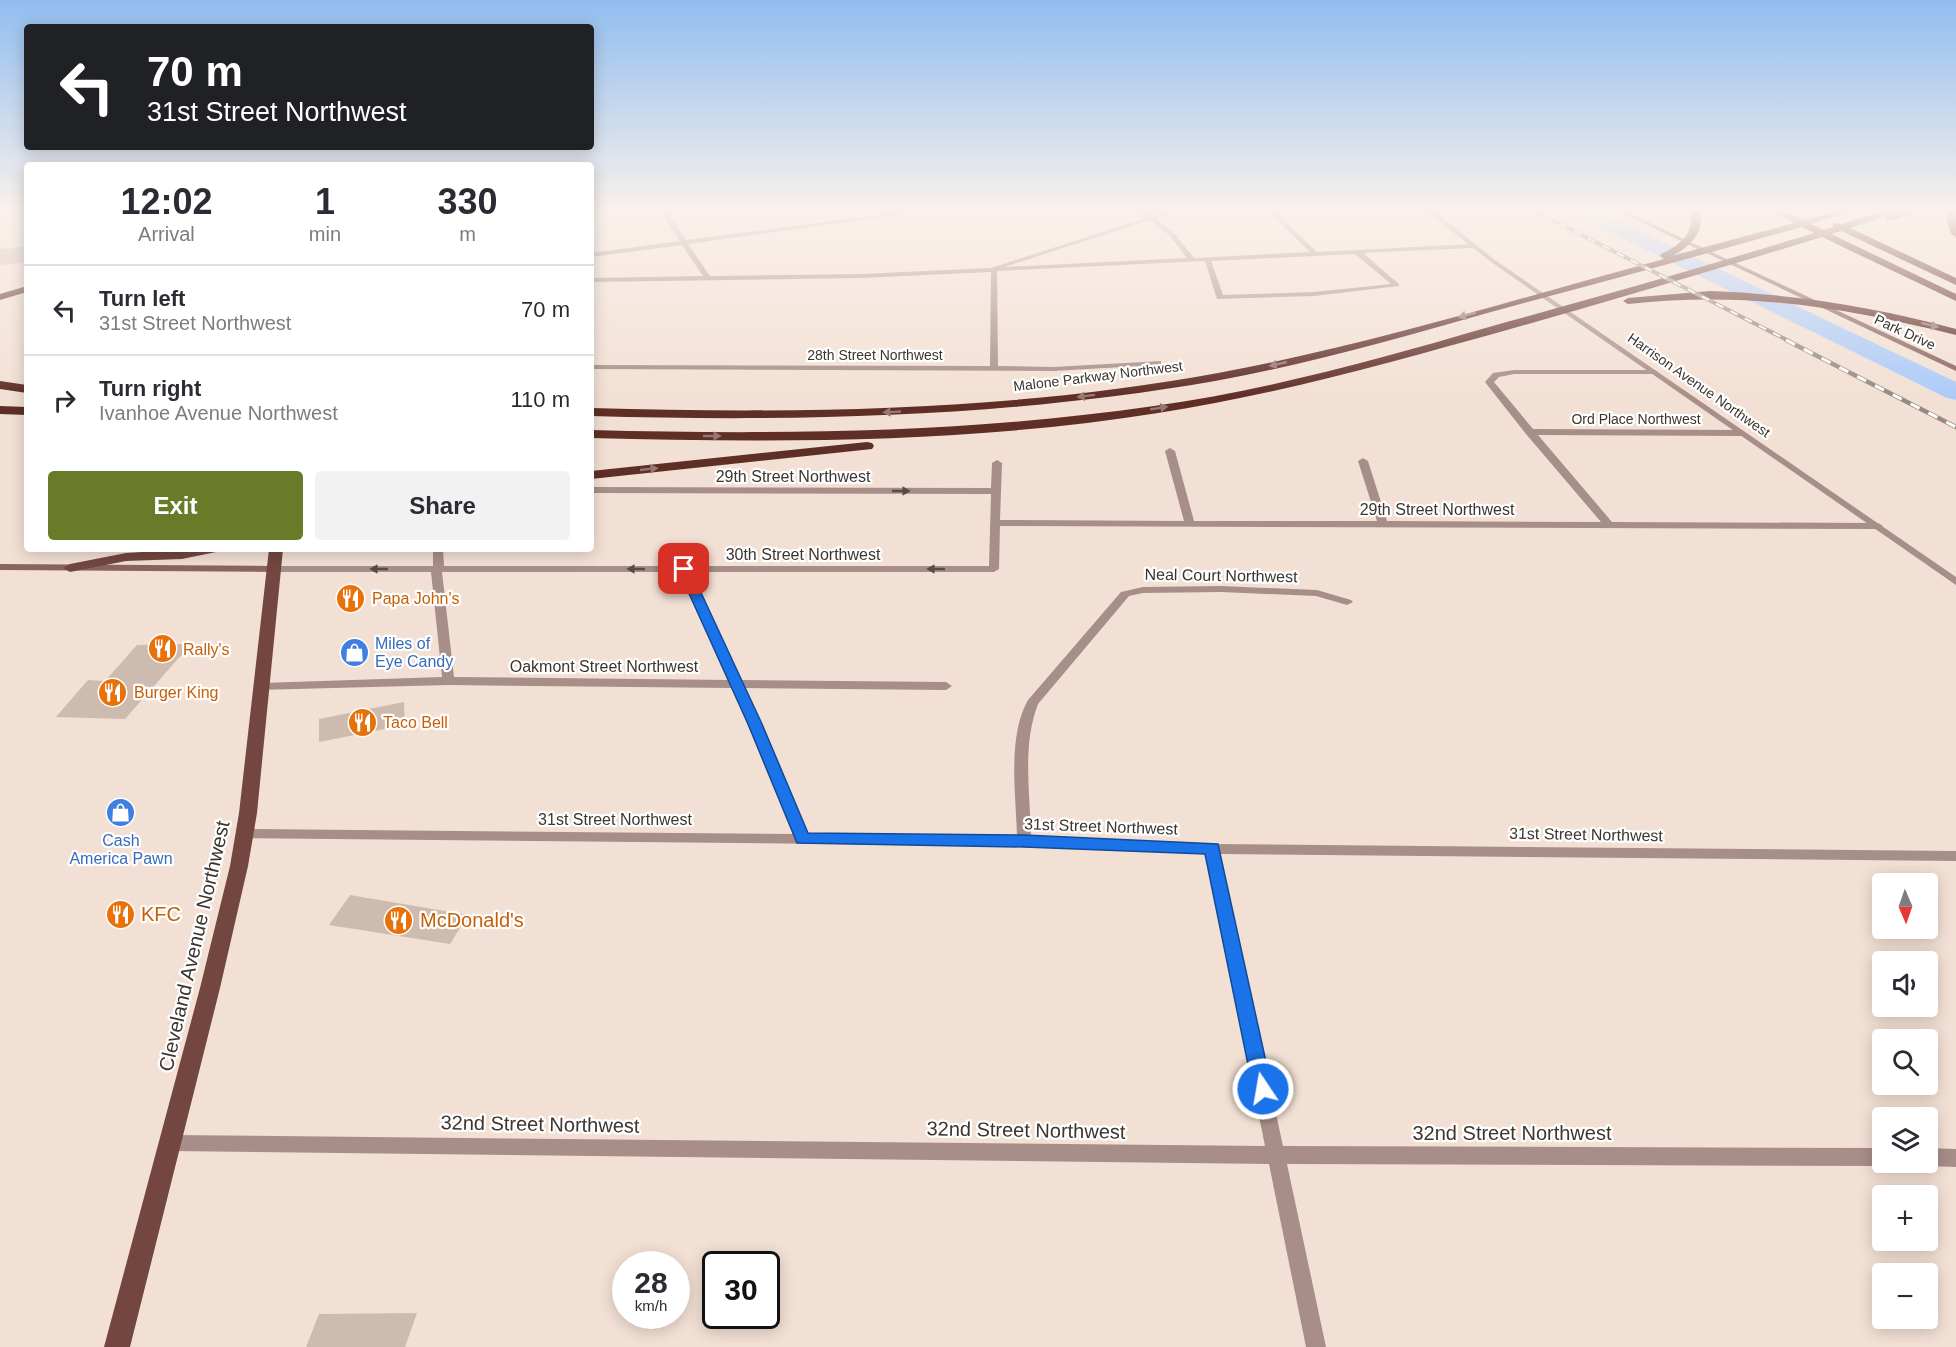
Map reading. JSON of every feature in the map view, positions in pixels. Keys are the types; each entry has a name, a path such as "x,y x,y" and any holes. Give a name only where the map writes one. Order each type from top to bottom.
{"highway":[{"path":"1598,279 1619,272"},
{"path":"1598,279 1625,272"},
{"path":"594,475 983,434 1193,403 1329,375 1391,366 1700,272"},
{"path":"1902,272 1956,298"},
{"path":"1935,272 1956,282"},
{"name":"Malone Parkway Northwest","path":"594,412 727,416 839,415 950,409 1057,399 1167,385 1263,367 1349,347 1598,279"},
{"path":"0,288 24,284"},
{"path":"0,297 24,290"},
{"path":"1543,319 1618,303 1692,295 1770,298 1862,310 1956,332"},
{"path":"0,387 24,389"},
{"path":"0,410 24,411"},
{"path":"594,434 845,436 980,428 1101,417"}],"main road":[{"name":"Park Drive","path":"1750,272 1956,369"},
{"path":"70,568 126,557 178,556 197,552"},
{"name":"Cleveland Avenue Northwest","path":"117,1347 213,978 245,834 276,552"},
{"name":"30th Street Northwest","path":"0,567 274,569"}],"street":[{"path":"703,272 708,279"},
{"path":"594,280 861,276 929,272"},
{"path":"993,272 994,369"},
{"path":"1212,272 1220,297 1314,294 1397,285 1381,272"},
{"name":"Harrison Avenue Northwest","path":"1509,272 1956,582"},
{"name":"28th Street Northwest","path":"594,367 1053,369 1158,363"},
{"path":"1609,525 1489,382 1496,375 1537,372 1654,372"},
{"name":"Ord Place Northwest","path":"1529,432 1742,433"},
{"path":"1170,451 1190,523"},
{"path":"1363,461 1383,524"},
{"path":"996,523 997,464"},
{"name":"29th Street Northwest","path":"594,490 996,491"},
{"name":"29th Street Northwest","path":"996,523 1878,526"},
{"name":"30th Street Northwest","path":"274,569 994,569 996,523"},
{"path":"438,552 448,681"},
{"path":"684,569 737,684 802,839"},
{"name":"Neal Court Northwest","path":"1024,841 1022,733 1027,712 1125,594 1143,590 1221,589 1317,593 1347,602"},
{"name":"Oakmont Street Northwest","path":"261,687 448,681 946,686"},
{"name":"31st Street Northwest","path":"245,834 1024,841 1212,849 1956,856"},
{"path":"1212,849 1316,1347"},
{"name":"32nd Street Northwest","path":"169,1143 1276,1155 1872,1157"},
{"path":"1938,1158 1956,1158"}],"building":[{"path":"191,644 125,719 56,717 88,680 105,681 137,645"},
{"name":"Taco Bell","path":"404,702 405,725 319,742 319,719"},
{"name":"McDonald's","path":"350,895 468,915 450,944 329,925"},
{"path":"417,1313 405,1347 306,1347 319,1314"}],"waterway":[{"path":"1708,272 1956,392"}],"railway":[{"path":"1654,272 1789,341"},
{"path":"1786,340 1956,427"}],"place":[{"name":"Papa John's","path":"351,598"},
{"name":"Rally's","path":"162,649"},
{"name":"Miles of Eye Candy","path":"354,652"},
{"name":"Burger King","path":"113,692"},
{"name":"Taco Bell","path":"362,722"},
{"name":"Cash America Pawn","path":"121,812"},
{"name":"KFC","path":"120,914"},
{"name":"McDonald's","path":"399,920"}],"route":[{"path":"684,569 689,584 717,637 802,839 1024,841 1212,849 1263,1089"}]}
